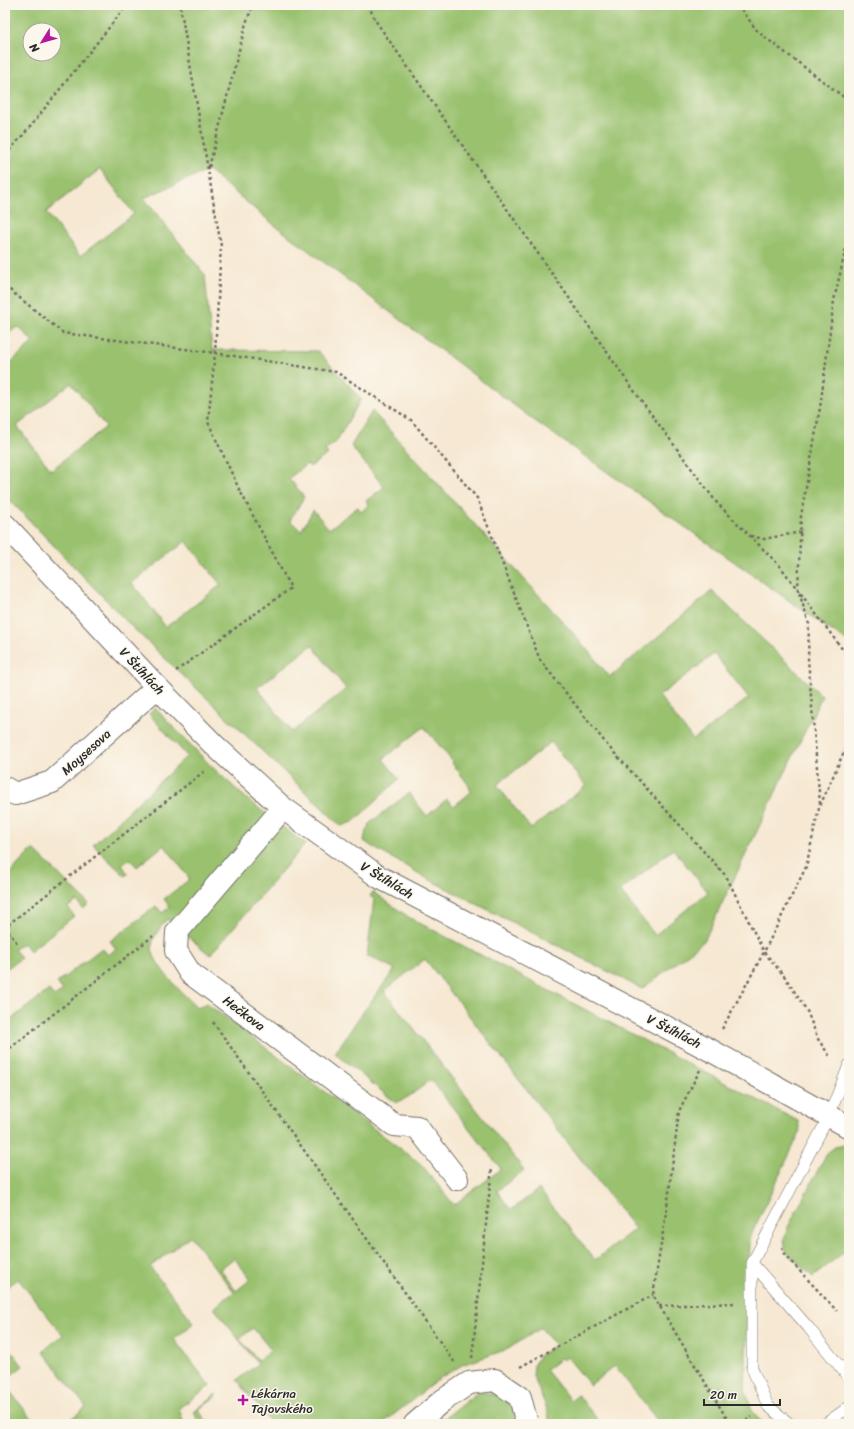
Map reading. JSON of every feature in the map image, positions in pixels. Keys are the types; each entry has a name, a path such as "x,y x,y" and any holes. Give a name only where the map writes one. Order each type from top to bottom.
{"street":[{"name":"V Štíhlách","path":"5,525 157,687 213,744 283,808 379,877 710,1050 849,1126"},
{"name":"Moysesova","path":"5,788 15,794 52,782 157,687"},
{"name":"Hečkova","path":"283,808 176,932 176,952 190,973 394,1125 417,1127 457,1179"},
{"path":"415,1424 442,1401 469,1383 495,1380 520,1397 527,1424"}],"lane":[{"path":"790,1424 768,1406 752,1368 752,1263 829,1116 848,1069"},
{"path":"752,1263 808,1327 849,1378"},
{"path":"825,1424 849,1407"}],"path":[{"path":"5,155 25,133 127,5"},
{"path":"157,687 168,677 291,588 239,489 208,422 215,353 221,246 180,5"},
{"path":"208,170 246,23 253,5"},
{"path":"368,5 377,23 632,388 717,503 780,566 849,658"},
{"path":"738,5 758,32 849,101"},
{"path":"820,806 808,659 809,624 798,589 801,516 820,408 834,300 846,248 849,244"},
{"path":"5,286 64,333 215,353 336,372 411,420 477,498 540,660 608,746 726,876 764,952 785,977 806,1011 818,1039 832,1058 848,1069"},
{"path":"750,536 764,539 801,532"},
{"path":"730,1424 653,1295 668,1200 679,1111 710,1050 764,952 806,867 820,806 849,744"},
{"path":"18,943 5,927 208,768"},
{"path":"5,1052 155,935"},
{"path":"209,1016 469,1383"},
{"path":"469,1383 492,1167"},
{"path":"780,1242 784,1254 837,1311"},
{"path":"495,1380 653,1295"},
{"path":"659,1306 752,1302"}],"green space":[{"path":"5,5 849,5 849,643 535,421 273,224 208,170 144,198 205,275 212,350 318,351 361,399 336,442 325,450 328,454 310,467 307,464 289,478 304,497 290,520 301,531 313,510 329,529 358,507 361,512 369,505 366,501 384,487 351,446 372,411 573,633 610,677 712,591 822,696 704,941 642,989 430,880 364,841 366,831 371,822 409,793 427,816 447,799 454,806 471,792 468,784 452,763 453,762 424,727 383,759 399,779 353,822 341,826 132,627 5,495 5,368 33,342 18,326 5,337","holes":["100,169 134,214 80,256 46,212","71,383 106,427 51,470 17,426","186,541 221,585 166,627 132,583","312,645 346,689 292,732 257,688","714,654 749,698 693,740 659,696","551,742 586,786 531,829 497,785","673,849 708,892 655,935 620,891"]},
{"path":"155,708 211,766 248,800 305,844 210,955 167,919 154,939 152,946 157,962 170,980 198,1008 206,1003 421,1164 454,1205 501,1169 431,1080 408,1097 396,1103 335,1053 395,969 367,956 374,899 370,896 373,892 410,918 798,1121 800,1132 753,1231 750,1241 745,1389 754,1413 766,1424 660,1424 615,1366 590,1385 567,1357 563,1360 561,1358 546,1370 571,1401 578,1395 601,1424 550,1424 547,1409 533,1376 534,1364 539,1356 555,1345 541,1328 508,1349 462,1365 440,1378 382,1424 272,1424 237,1380 258,1364 214,1308 234,1292 190,1236 150,1267 194,1323 174,1339 210,1386 179,1408 184,1424 66,1423 86,1407 43,1351 63,1335 18,1279 5,1289 5,1036 9,1033 5,1027 5,1024 49,990 54,997 63,991 57,983 102,948 108,955 116,949 110,941 156,906 162,913 170,907 164,899 190,879 164,845 137,867 130,859 122,865 128,874 125,876 93,845 187,756 149,714","holes":["425,959 635,1229 595,1260 539,1189 511,1210 497,1191 524,1170 384,991","234,1258 251,1279 236,1291 220,1269","253,1328 271,1350 258,1360 239,1339"]},
{"path":"33,849 89,904 83,909 77,901 68,907 74,916 30,951 24,943 14,949 21,958 5,970 5,878"},
{"path":"845,1145 849,1147 849,1248 813,1277 786,1252 784,1239 788,1227 827,1153 835,1147"},
{"path":"5,1343 23,1366 5,1380"},
{"path":"5,1385 36,1424 5,1424"},
{"path":"478,1392 493,1394 509,1404 513,1409 518,1424 437,1424"},
{"path":"216,1394 217,1395 198,1410 209,1424 199,1424 194,1412"}],"place":[{"name":"Lékárna Tajovského","path":"243,1400"}]}
